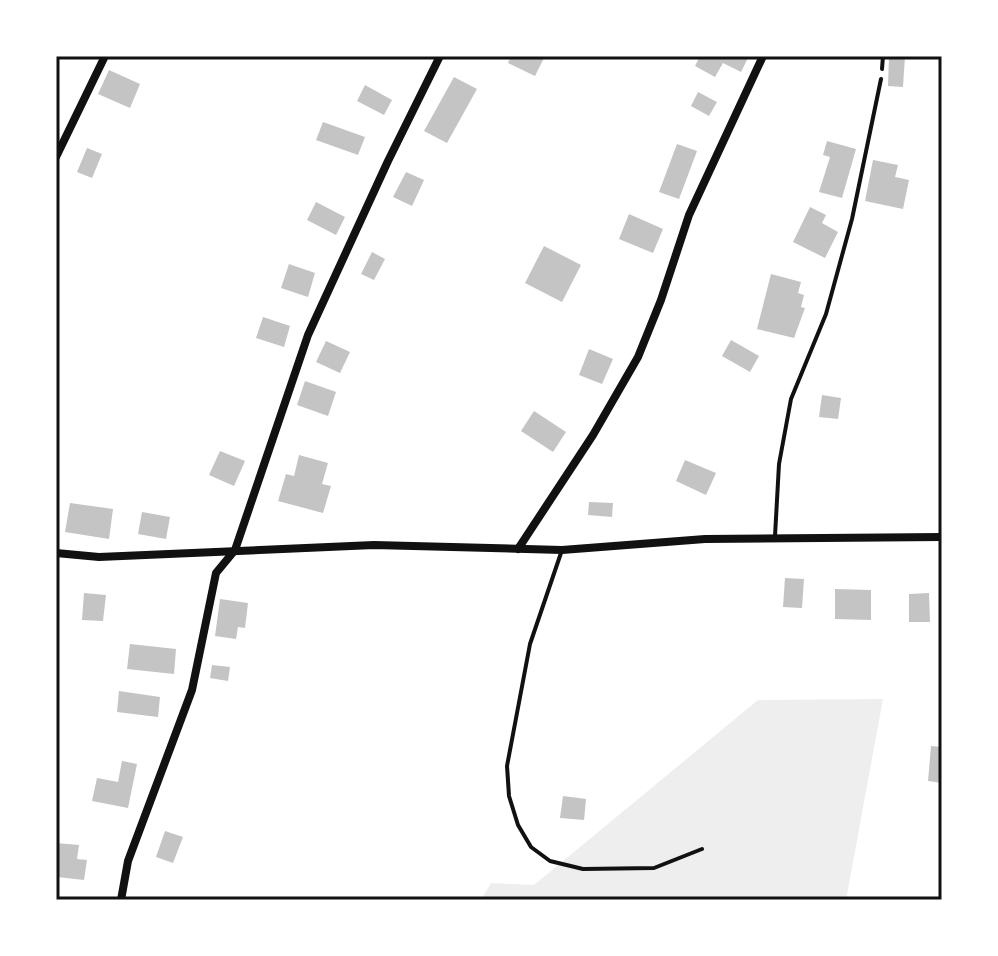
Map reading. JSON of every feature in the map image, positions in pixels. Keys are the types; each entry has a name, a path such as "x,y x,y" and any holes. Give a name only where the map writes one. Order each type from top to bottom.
{"street":[{"path":"56,157 105,56"},
{"path":"121,900 128,861 192,690 216,573 235,550 308,335 440,56"},
{"path":"518,549 593,435 638,357 689,215 763,56"},
{"path":"56,553 99,557 374,545 562,550 705,539 942,537"}],"lane":[{"path":"775,539 779,464 791,399 826,314 852,219 881,79"},
{"path":"562,550 530,644 507,766 509,796 518,825 531,847 550,861 583,869 654,868 702,849"}],"shaded area":[{"path":"883,699 846,900 481,900 491,883 534,885 758,700"}],"building":[{"path":"511,56 545,56 535,76 508,63"},
{"path":"700,56 749,56 741,72 723,63 715,77 695,66"},
{"path":"889,56 905,56 903,87 888,86"},
{"path":"109,70 140,84 130,108 98,94"},
{"path":"454,77 477,89 447,143 424,131"},
{"path":"365,85 392,100 384,115 357,101"},
{"path":"698,92 717,102 709,116 691,106"},
{"path":"323,122 365,137 358,155 316,140"},
{"path":"827,141 856,149 842,198 819,192 830,157 823,155"},
{"path":"677,144 697,151 679,199 659,192"},
{"path":"87,148 102,154 92,178 77,172"},
{"path":"873,160 898,165 895,177 909,180 903,209 865,201"},
{"path":"406,172 424,180 412,206 393,197"},
{"path":"316,202 345,217 336,235 307,220"},
{"path":"810,207 826,215 822,223 838,232 825,258 793,242"},
{"path":"629,214 663,229 653,253 619,239"},
{"path":"544,246 581,265 562,302 525,283"},
{"path":"372,252 385,259 374,280 361,274"},
{"path":"289,264 315,273 308,297 281,288"},
{"path":"771,274 801,282 798,293 804,295 801,307 805,308 794,338 757,329"},
{"path":"263,317 290,326 284,347 256,338"},
{"path":"731,340 759,356 750,372 722,356"},
{"path":"326,341 350,352 340,373 316,362"},
{"path":"589,349 613,359 602,384 579,375"},
{"path":"305,381 336,392 328,416 297,405"},
{"path":"822,395 841,398 838,419 819,417"},
{"path":"534,411 566,432 553,452 521,431"},
{"path":"220,451 245,461 234,486 209,475"},
{"path":"299,455 328,463 322,484 331,486 323,513 278,501 286,474 294,476"},
{"path":"685,460 716,473 706,495 676,481"},
{"path":"589,502 613,503 612,517 588,515"},
{"path":"70,503 113,509 109,539 65,532"},
{"path":"142,512 170,517 166,539 138,534"},
{"path":"785,578 804,579 802,608 783,607"},
{"path":"835,589 871,590 871,620 835,619"},
{"path":"84,593 106,595 103,621 82,620"},
{"path":"929,593 930,622 909,622 909,594"},
{"path":"220,599 248,603 245,628 238,627 236,639 215,636"},
{"path":"130,644 176,649 174,674 127,669"},
{"path":"212,665 230,667 228,681 210,678"},
{"path":"119,691 160,697 158,717 117,712"},
{"path":"931,746 942,747 942,783 928,781"},
{"path":"122,761 137,764 128,808 92,801 97,778 118,782"},
{"path":"563,796 586,799 584,820 560,818"},
{"path":"165,831 183,837 173,863 156,857"},
{"path":"56,843 79,845 77,859 87,860 84,880 57,877 59,855 56,855"}]}
